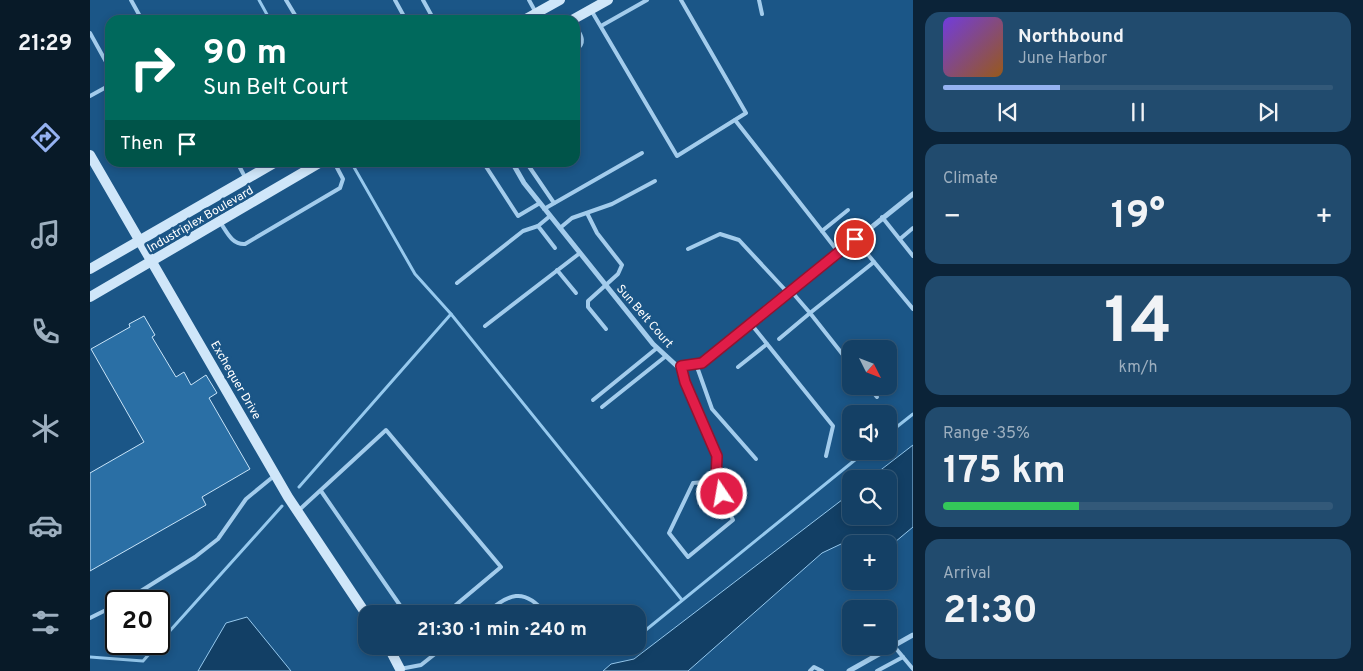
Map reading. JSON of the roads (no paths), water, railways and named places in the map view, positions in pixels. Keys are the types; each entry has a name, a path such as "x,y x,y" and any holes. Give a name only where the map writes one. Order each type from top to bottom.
{"street":[{"path":"533,15 560,0"},
{"path":"580,16 608,0"},
{"name":"Exchequer Drive","path":"90,154 298,511 360,605"},
{"name":"Industriplex Boulevard","path":"90,269 267,167"},
{"name":"Industriplex Boulevard","path":"90,297 220,222 306,167"},
{"name":"Sun Belt Court","path":"515,167 544,209 657,348 678,367 681,366"},
{"path":"681,366 702,363 913,194"},
{"path":"897,643 913,635"},
{"path":"849,671 876,655"},
{"path":"395,656 401,670"}],"lane":[{"path":"131,0 139,15"},
{"path":"286,0 295,15"},
{"path":"395,0 403,15"},
{"path":"422,0 431,15"},
{"path":"529,0 536,13"},
{"path":"601,26 646,0"},
{"path":"591,10 677,156 746,113 680,0"},
{"path":"759,0 762,14"},
{"path":"90,33 105,60"},
{"path":"580,34 583,39 580,47"},
{"path":"90,96 105,88"},
{"path":"735,120 839,253"},
{"path":"544,209 642,153"},
{"path":"240,167 246,179"},
{"path":"220,222 233,241 238,244 245,244 340,188 343,179 337,167"},
{"path":"486,167 518,216 540,203"},
{"path":"529,167 554,203"},
{"path":"560,228 572,218 612,204 655,181"},
{"path":"822,231 848,210"},
{"path":"587,213 597,232 622,265 618,274 588,301 588,308 606,329"},
{"path":"457,283 523,231 538,226 550,216"},
{"path":"882,217 913,256"},
{"path":"538,226 555,248"},
{"path":"900,239 913,228"},
{"path":"688,249 720,234 739,240 810,313 842,354"},
{"path":"855,239 913,309"},
{"path":"485,326 580,253"},
{"path":"778,339 874,262"},
{"path":"557,270 576,294"},
{"path":"751,324 833,426 826,456"},
{"path":"738,367 767,344"},
{"path":"594,400 657,348"},
{"path":"602,407 666,356"},
{"path":"696,364 712,408 756,459"},
{"path":"681,366 685,382 717,456 716,481 733,520 688,557 669,533 693,482 716,481"},
{"path":"298,511 386,430 501,567 456,605"},
{"path":"142,590 195,557 218,539 246,499 276,474"},
{"path":"321,490 400,605"},
{"path":"495,605 509,596 533,600 538,605"},
{"path":"90,618 105,611"},
{"path":"897,650 913,669"},
{"path":"401,670 421,665 434,655"},
{"path":"877,671 903,658"},
{"path":"810,671 814,667 822,671"}],"water":[{"path":"913,445 913,527 897,540 897,535 842,535 842,544 822,553 688,671 603,671 611,664 634,659 639,655 646,655 646,650 842,500 842,525 897,525 897,470 881,470 894,460 897,460 897,457"},
{"path":"247,617 291,671 198,671 226,623"}],"waterway":[{"path":"259,0 267,15"},
{"path":"354,167 415,274 451,314"},
{"path":"299,487 451,314 682,600"},
{"path":"897,427 913,414"},
{"path":"646,630 855,460"},
{"path":"170,631 282,506"},
{"path":"90,657 143,661 148,655"}]}
